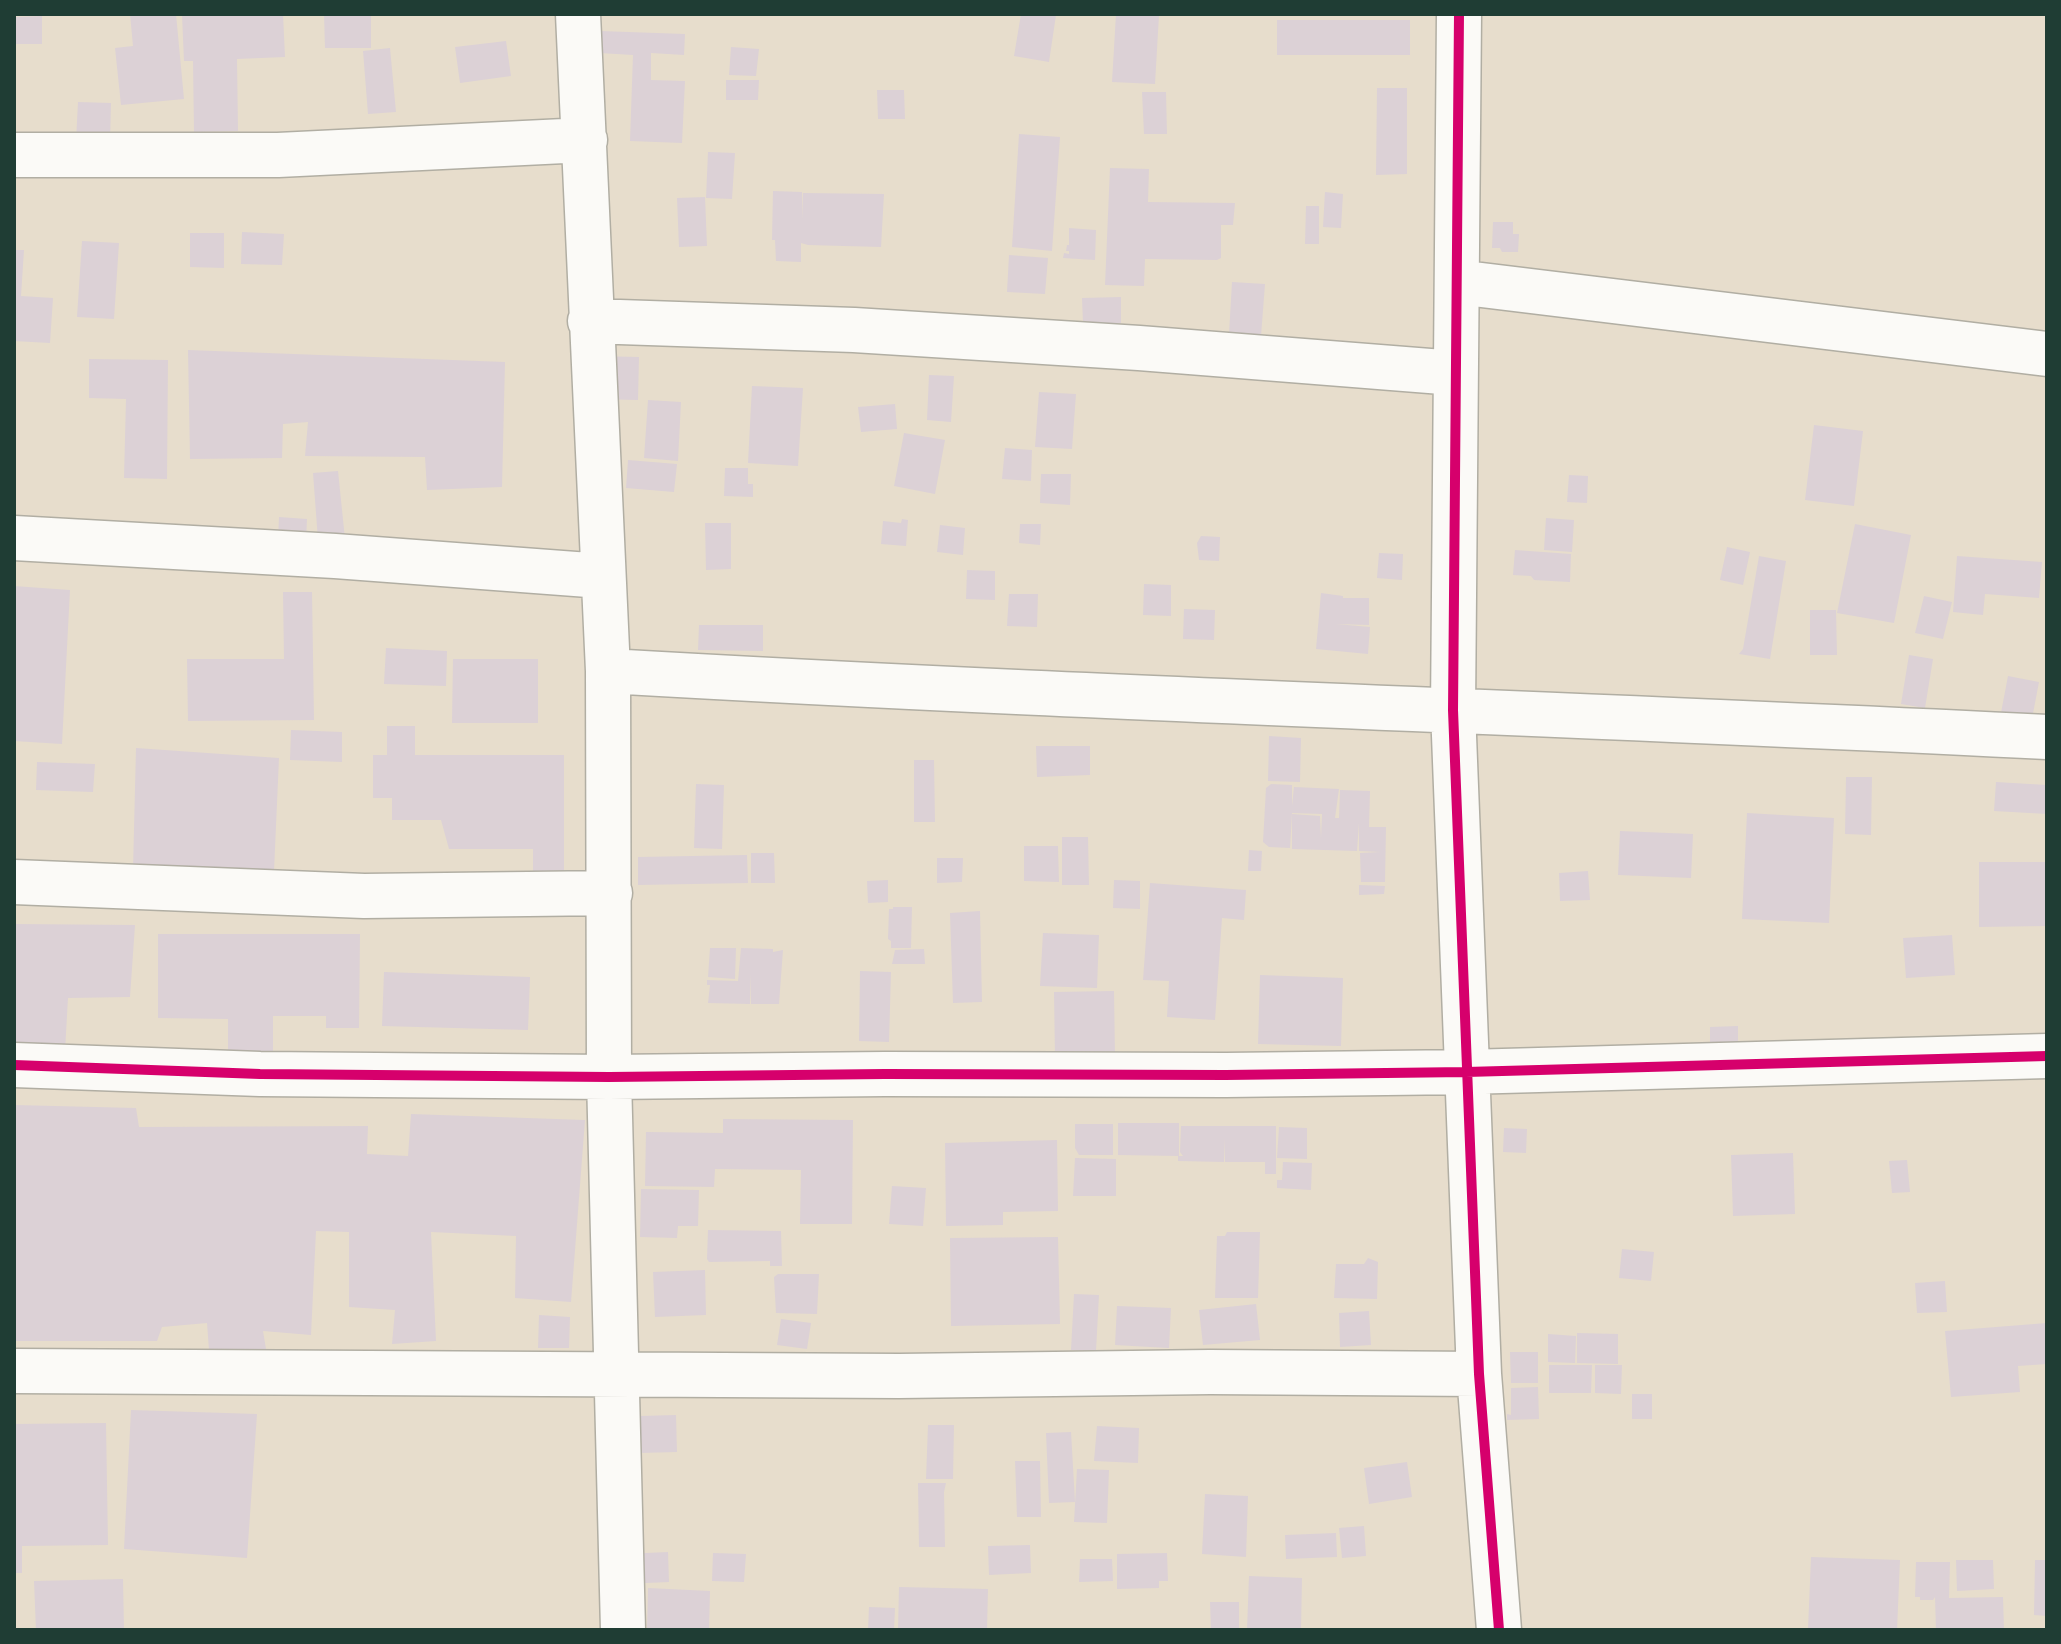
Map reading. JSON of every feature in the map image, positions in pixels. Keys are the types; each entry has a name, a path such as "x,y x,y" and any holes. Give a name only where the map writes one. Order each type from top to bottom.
{"street":[{"path":"578,14 608,671 609,1077 623,1630"},
{"path":"1459,14 1453,710 1479,1374 1499,1630"},
{"path":"14,155 278,155 585,140"},
{"path":"1457,282 2047,354"},
{"path":"590,321 870,331 1455,373"},
{"path":"14,538 335,556 602,576"},
{"path":"608,671 874,687 2047,737"},
{"path":"14,882 364,896 610,893"},
{"path":"14,1065 260,1074 609,1077 1466,1072 2047,1056"},
{"path":"14,1371 883,1376 1210,1372 1479,1374"}],"building":[{"path":"130,14 176,14 184,99 121,105 115,48 133,46"},
{"path":"182,14 283,14 285,57 237,59 238,131 194,132 193,61 184,61"},
{"path":"324,14 371,14 371,48 325,48"},
{"path":"1021,14 1056,15 1049,62 1014,56"},
{"path":"1116,14 1159,15 1155,84 1112,82"},
{"path":"42,16 42,44 14,44 14,17"},
{"path":"1277,20 1410,20 1410,55 1277,55"},
{"path":"600,31 685,34 684,55 651,53 651,80 685,81 682,143 630,141 633,55 599,53"},
{"path":"506,41 511,76 460,83 455,47"},
{"path":"731,47 759,49 756,76 729,75"},
{"path":"390,48 396,112 368,114 363,51"},
{"path":"726,80 759,80 758,100 726,100"},
{"path":"1377,88 1407,88 1407,174 1376,175"},
{"path":"877,90 904,90 905,119 878,119"},
{"path":"1142,92 1166,92 1167,134 1144,134"},
{"path":"78,102 111,103 110,143 76,141"},
{"path":"1019,134 1060,137 1052,251 1012,247"},
{"path":"708,152 735,153 732,199 706,198"},
{"path":"1110,168 1149,169 1148,202 1235,203 1233,225 1221,225 1221,258 1145,259 1144,286 1105,285"},
{"path":"773,191 802,192 803,220 803,193 884,194 881,247 801,243 801,262 776,261 775,240 772,240"},
{"path":"1325,192 1343,194 1341,228 1323,227"},
{"path":"705,197 707,246 679,247 677,198"},
{"path":"1306,206 1319,206 1319,244 1305,244"},
{"path":"1493,222 1513,222 1513,234 1519,234 1518,252 1502,252 1500,248 1492,248"},
{"path":"1069,228 1096,230 1095,260 1063,258 1064,253 1069,254 1066,251"},
{"path":"242,232 284,234 282,265 241,264"},
{"path":"190,233 224,233 224,268 190,267"},
{"path":"82,241 119,243 114,319 77,317"},
{"path":"14,250 24,250 21,296 53,298 50,343 14,341"},
{"path":"1009,255 1048,258 1045,294 1007,292"},
{"path":"1232,282 1265,284 1261,336 1229,334"},
{"path":"1121,297 1121,323 1083,323 1082,298"},
{"path":"188,350 505,362 502,487 427,490 425,457 305,456 308,422 283,424 282,458 190,459"},
{"path":"595,356 639,357 638,400 593,399"},
{"path":"89,359 168,360 167,479 124,478 126,399 89,398"},
{"path":"929,375 954,376 951,422 927,420"},
{"path":"752,386 803,388 798,466 748,463"},
{"path":"1039,392 1076,394 1072,449 1035,447"},
{"path":"648,400 681,402 678,461 644,458"},
{"path":"895,404 897,429 861,432 858,407"},
{"path":"1814,425 1863,431 1854,506 1805,500"},
{"path":"904,433 945,440 935,494 894,486"},
{"path":"1005,448 1032,450 1031,481 1002,479"},
{"path":"628,460 677,464 674,492 626,488"},
{"path":"725,468 748,468 748,484 753,484 753,497 724,496"},
{"path":"338,471 345,539 318,540 313,473"},
{"path":"1041,474 1071,474 1070,505 1040,503"},
{"path":"1569,475 1588,476 1587,503 1567,502"},
{"path":"279,517 307,519 306,542 278,541"},
{"path":"1546,518 1574,520 1572,552 1544,550"},
{"path":"902,519 908,520 906,546 881,544 883,521 901,523"},
{"path":"705,523 731,523 731,569 706,570"},
{"path":"1020,524 1041,524 1040,545 1019,543"},
{"path":"1855,524 1911,535 1894,623 1837,613"},
{"path":"940,525 965,528 963,555 937,552"},
{"path":"1201,536 1220,537 1219,561 1199,560 1197,543"},
{"path":"1727,547 1750,552 1743,585 1720,580"},
{"path":"1515,550 1571,554 1570,582 1534,580 1531,576 1513,575"},
{"path":"1379,553 1403,554 1402,580 1377,578"},
{"path":"1759,556 1786,561 1770,659 1739,654 1743,649"},
{"path":"1957,556 2042,562 2039,598 1985,594 1983,615 1953,612"},
{"path":"967,570 995,571 995,600 966,599"},
{"path":"1144,584 1171,585 1171,616 1143,615"},
{"path":"14,586 70,590 62,744 14,741"},
{"path":"283,592 312,592 314,720 188,721 187,659 284,659"},
{"path":"1321,593 1343,598 1369,598 1369,625 1336,624 1370,627 1368,654 1316,649"},
{"path":"1009,594 1038,594 1037,627 1007,626"},
{"path":"1924,596 1952,602 1943,639 1915,633"},
{"path":"1184,609 1215,610 1214,640 1183,639"},
{"path":"1810,610 1836,610 1837,655 1810,655"},
{"path":"699,625 763,625 763,651 698,650"},
{"path":"386,648 447,651 446,686 384,684"},
{"path":"1909,655 1933,659 1925,708 1901,704"},
{"path":"453,659 538,659 538,723 452,723"},
{"path":"2008,676 2039,682 2031,724 2000,718"},
{"path":"387,726 415,726 415,755 564,755 564,881 533,880 533,849 449,849 441,820 392,820 392,798 373,798 373,755 387,755"},
{"path":"291,730 342,732 342,762 290,760"},
{"path":"1269,736 1301,738 1300,782 1268,781"},
{"path":"1036,746 1090,746 1090,775 1037,777"},
{"path":"136,748 279,758 274,871 133,870"},
{"path":"914,760 934,760 935,822 914,822"},
{"path":"37,762 95,764 93,792 36,790"},
{"path":"1846,777 1872,777 1871,835 1845,834"},
{"path":"1996,782 2047,785 2047,814 1994,811"},
{"path":"696,784 724,785 722,849 694,848"},
{"path":"1271,784 1292,785 1292,806 1294,787 1339,789 1335,818 1339,818 1340,790 1370,791 1369,827 1386,827 1385,882 1361,882 1360,853 1380,852 1359,851 1359,823 1357,851 1292,849 1292,814 1320,816 1321,838 1322,814 1292,813 1290,848 1269,847 1263,842 1266,788"},
{"path":"1747,813 1834,818 1829,923 1742,919"},
{"path":"1620,831 1693,834 1691,878 1618,875"},
{"path":"1062,837 1088,837 1089,885 1062,885"},
{"path":"1024,846 1058,846 1059,882 1024,881"},
{"path":"1249,850 1262,851 1261,871 1248,871"},
{"path":"751,853 774,853 775,883 751,883"},
{"path":"747,855 748,883 638,885 638,857"},
{"path":"937,858 963,858 962,882 937,883"},
{"path":"1979,862 2047,862 2047,926 1979,927"},
{"path":"1588,871 1590,900 1560,901 1559,873"},
{"path":"888,880 888,902 868,903 867,881"},
{"path":"1114,880 1140,881 1140,909 1113,908"},
{"path":"1150,883 1246,890 1244,920 1222,918 1215,1020 1167,1017 1169,981 1143,980"},
{"path":"1359,885 1385,886 1384,894 1359,895"},
{"path":"912,907 911,948 891,948 888,939 889,909"},
{"path":"980,911 982,1002 953,1003 950,913"},
{"path":"14,924 135,925 130,997 68,998 65,1051 14,1048"},
{"path":"1043,933 1099,935 1097,988 1040,986"},
{"path":"158,934 360,934 359,1028 326,1028 326,1016 273,1016 273,1059 228,1059 228,1019 158,1018"},
{"path":"1952,935 1955,975 1906,978 1903,938"},
{"path":"710,948 736,948 735,979 708,977"},
{"path":"741,948 773,949 773,952 783,950 779,1004 751,1004 751,974 750,1004 708,1003 710,985 707,985 707,980 738,981"},
{"path":"924,949 925,964 892,964 895,950"},
{"path":"860,971 891,972 889,1042 859,1041"},
{"path":"384,972 530,977 528,1030 382,1026"},
{"path":"1260,975 1343,978 1341,1046 1258,1044"},
{"path":"1114,991 1115,1057 1055,1058 1054,992"},
{"path":"1738,1026 1738,1058 1710,1059 1710,1027"},
{"path":"14,1105 136,1108 139,1127 368,1126 367,1154 408,1156 411,1114 585,1120 571,1302 515,1298 516,1236 431,1232 436,1341 392,1344 395,1310 349,1307 349,1232 316,1231 311,1335 263,1331 266,1349 209,1350 207,1323 162,1327 157,1341 14,1341"},
{"path":"723,1119 853,1120 852,1224 800,1224 801,1170 715,1169 714,1187 645,1186 646,1132 723,1133"},
{"path":"1118,1123 1179,1123 1179,1156 1118,1155"},
{"path":"1075,1124 1113,1124 1113,1155 1079,1155 1075,1148"},
{"path":"1181,1126 1276,1126 1276,1174 1265,1174 1265,1162 1225,1162 1225,1138 1224,1162 1178,1161 1178,1156 1183,1156 1180,1152"},
{"path":"1279,1127 1307,1128 1307,1159 1277,1158"},
{"path":"1504,1128 1527,1129 1526,1153 1503,1152"},
{"path":"1057,1140 1058,1211 1003,1212 1003,1225 946,1226 945,1143"},
{"path":"1793,1153 1795,1214 1733,1216 1731,1155"},
{"path":"1075,1158 1116,1159 1116,1196 1073,1196"},
{"path":"1907,1160 1910,1192 1892,1193 1889,1161"},
{"path":"1283,1162 1312,1163 1311,1190 1277,1188 1277,1180 1282,1180"},
{"path":"892,1186 926,1188 923,1226 889,1224"},
{"path":"641,1189 699,1190 698,1226 678,1226 677,1238 640,1237"},
{"path":"708,1230 781,1231 782,1266 770,1266 770,1261 709,1262"},
{"path":"1227,1232 1260,1232 1258,1298 1215,1298 1217,1236 1225,1236"},
{"path":"1058,1237 1060,1324 951,1326 950,1238"},
{"path":"1622,1249 1654,1252 1651,1281 1619,1278"},
{"path":"1368,1258 1378,1262 1377,1299 1334,1298 1336,1264 1364,1264"},
{"path":"705,1270 706,1315 655,1317 653,1272"},
{"path":"778,1274 819,1274 817,1314 776,1313 774,1277"},
{"path":"1945,1281 1947,1312 1917,1313 1915,1283"},
{"path":"1074,1294 1099,1295 1096,1351 1071,1350"},
{"path":"1256,1304 1260,1340 1203,1345 1199,1310"},
{"path":"1117,1306 1171,1308 1169,1348 1115,1345"},
{"path":"1369,1311 1371,1345 1340,1347 1339,1313"},
{"path":"539,1315 570,1317 569,1348 538,1348"},
{"path":"781,1319 811,1323 807,1349 777,1345"},
{"path":"2047,1323 2047,1364 2018,1366 2020,1392 1951,1397 1945,1331"},
{"path":"1577,1333 1618,1334 1618,1364 1577,1363"},
{"path":"1548,1334 1576,1336 1575,1363 1548,1362"},
{"path":"1510,1352 1538,1352 1538,1383 1511,1383"},
{"path":"1549,1365 1592,1365 1591,1393 1549,1393"},
{"path":"1595,1365 1622,1365 1621,1394 1595,1393"},
{"path":"1538,1387 1539,1419 1507,1420 1507,1414 1511,1415 1511,1388"},
{"path":"1632,1394 1652,1394 1652,1419 1632,1419"},
{"path":"131,1410 257,1414 247,1558 124,1549"},
{"path":"676,1415 677,1452 640,1453 640,1416"},
{"path":"106,1423 108,1545 22,1546 22,1573 14,1573 14,1424"},
{"path":"928,1425 954,1425 953,1479 926,1479"},
{"path":"1097,1426 1139,1428 1138,1463 1094,1461"},
{"path":"1071,1432 1075,1502 1049,1503 1046,1433"},
{"path":"1015,1461 1040,1461 1041,1517 1017,1517"},
{"path":"1407,1462 1412,1497 1369,1504 1364,1468"},
{"path":"1077,1469 1109,1470 1107,1523 1074,1522"},
{"path":"918,1483 946,1483 945,1547 919,1547"},
{"path":"1205,1494 1248,1496 1246,1557 1202,1554"},
{"path":"1364,1526 1366,1556 1342,1558 1339,1528"},
{"path":"1336,1533 1337,1557 1286,1559 1285,1535"},
{"path":"1030,1545 1031,1573 989,1575 988,1546"},
{"path":"668,1552 669,1582 624,1584 623,1554"},
{"path":"713,1553 746,1554 744,1582 712,1581"},
{"path":"1167,1553 1168,1581 1159,1581 1159,1588 1117,1589 1117,1554"},
{"path":"1811,1557 1900,1560 1897,1630 1808,1629"},
{"path":"1080,1559 1112,1559 1113,1581 1079,1582"},
{"path":"1956,1560 1993,1560 1994,1589 1957,1591"},
{"path":"2035,1560 2047,1560 2047,1616 2034,1615"},
{"path":"1916,1562 1950,1562 1949,1598 2003,1597 2004,1630 1936,1630 1935,1597 1933,1600 1920,1600 1920,1597 1915,1597"},
{"path":"1249,1576 1302,1578 1301,1630 1247,1630"},
{"path":"123,1579 124,1630 36,1630 34,1581"},
{"path":"899,1587 988,1589 987,1630 898,1630"},
{"path":"648,1588 710,1591 709,1630 647,1630"},
{"path":"1210,1602 1239,1602 1239,1630 1211,1630"},
{"path":"869,1607 895,1608 894,1630 868,1630"}],"cycle path":[{"path":"1459,14 1453,710 1479,1374 1499,1630"},
{"path":"14,1065 260,1074 609,1077 1226,1075 1466,1072 2047,1056"}]}
